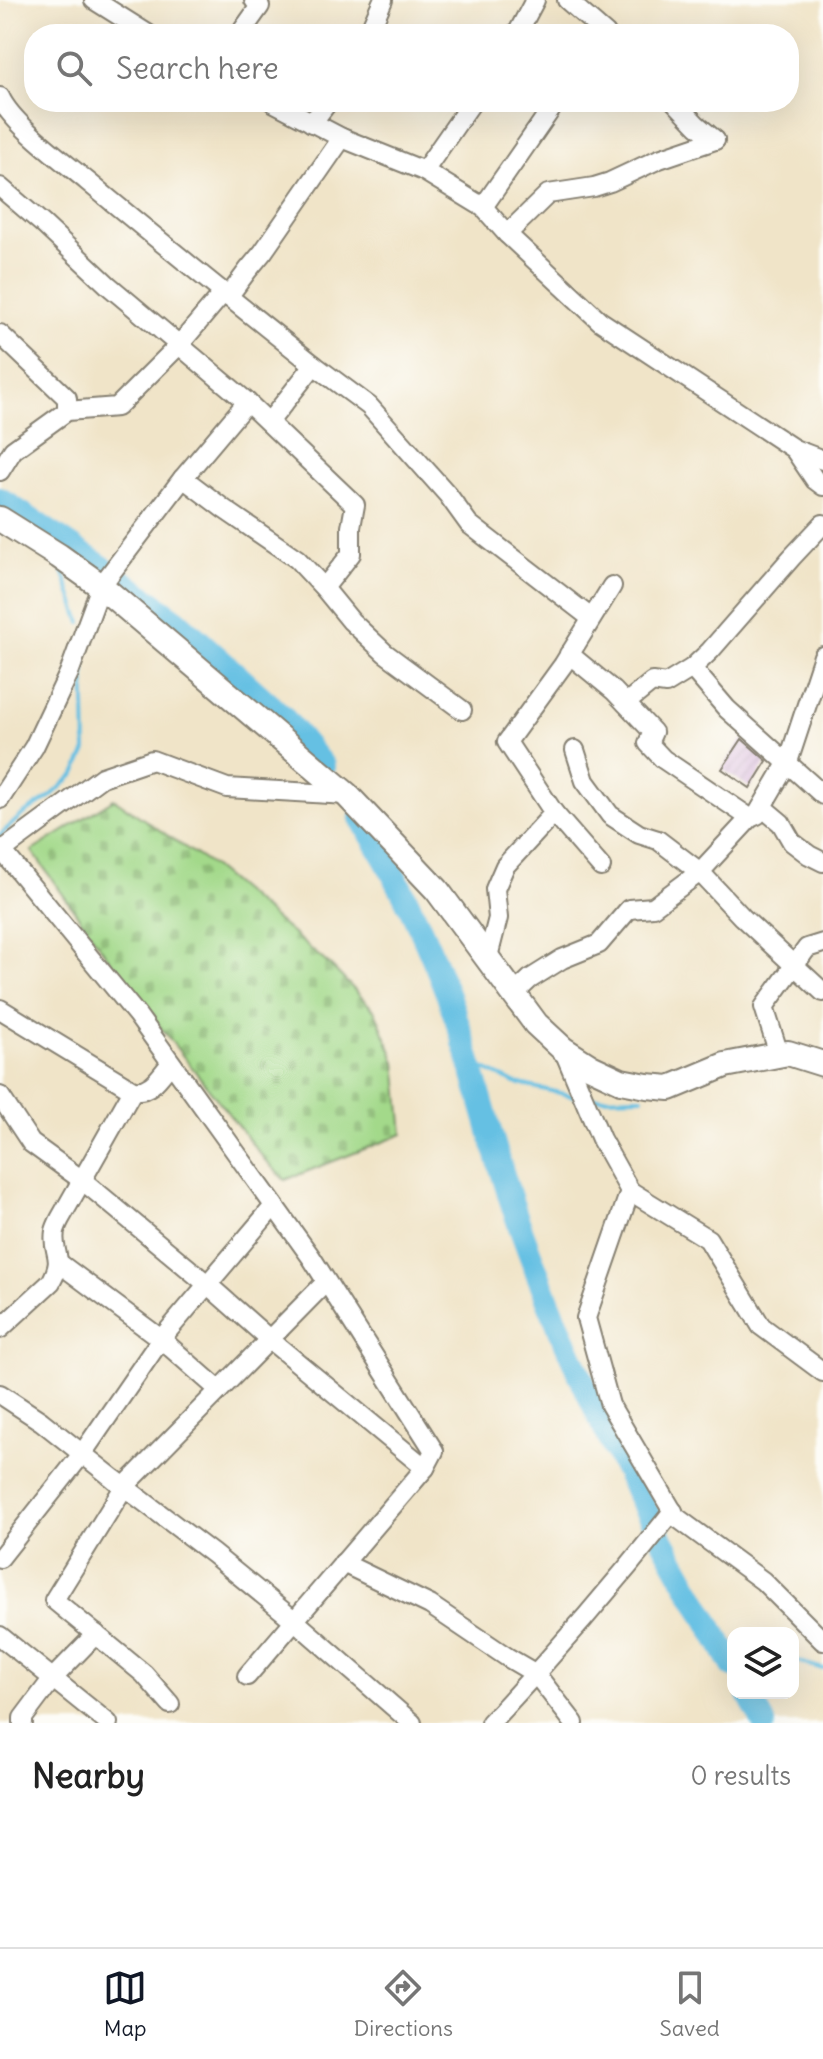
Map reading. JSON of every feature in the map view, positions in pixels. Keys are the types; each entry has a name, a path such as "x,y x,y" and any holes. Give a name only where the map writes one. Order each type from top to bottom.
{"main road":[{"path":"0,519 101,586 347,795 437,890 536,1024 563,1049 621,1081 670,1088 725,1065 779,1054 788,1053 823,1064"}],"street":[{"path":"94,0 132,24"},
{"path":"247,24 260,6 254,0"},
{"path":"372,24 383,0"},
{"path":"522,24 535,0"},
{"path":"567,0 595,24"},
{"path":"0,97 10,115 226,295 369,406 448,495 469,524 591,618"},
{"path":"292,112 342,138 424,171 483,207 507,234 600,321 794,449 823,460"},
{"path":"312,123 320,112"},
{"path":"424,171 465,112"},
{"path":"483,207 549,112"},
{"path":"507,234 548,194 610,182 659,159 715,140 685,112"},
{"path":"0,471 13,450 67,411 117,407 248,270 342,138"},
{"path":"0,187 109,286 247,402 355,505 351,554 324,588"},
{"path":"0,334 67,398 67,411"},
{"path":"269,422 314,365"},
{"path":"0,799 34,747 69,673 101,586 183,478 247,402"},
{"path":"794,449 815,480 823,486"},
{"path":"183,478 297,559 351,621 385,653 462,710"},
{"path":"626,703 652,682 666,684 692,668 823,524"},
{"path":"601,867 554,813 507,742 612,586"},
{"path":"569,654 614,691 653,732 648,743 663,759 781,823 792,842 823,862"},
{"path":"514,994 530,979 562,959 599,944 629,909 653,907 700,872 756,812 788,762 823,656"},
{"path":"692,668 727,709 823,795"},
{"path":"575,750 585,781 610,815 639,834 658,840 700,872 742,917 823,992"},
{"path":"247,1676 425,1468 434,1451 326,1282 137,1015 2,849 102,777 152,760 227,788 347,795"},
{"path":"488,957 498,918 495,889 505,866 554,813"},
{"path":"779,1054 764,1007 807,948 823,943"},
{"path":"0,1009 137,1092 147,1089 171,1063"},
{"path":"563,1049 601,1139 630,1191 708,1239 761,1326 823,1372"},
{"path":"0,1329 51,1282 59,1263 55,1231 60,1219 133,1090"},
{"path":"3,1105 31,1143 82,1180 425,1468"},
{"path":"630,1191 586,1318 610,1405 676,1517 763,1581 823,1641"},
{"path":"0,1558 82,1454 161,1339 274,1206"},
{"path":"59,1263 161,1339 219,1390"},
{"path":"170,1704 144,1674 54,1600 124,1487 326,1282"},
{"path":"0,1394 41,1421 213,1554 412,1723"},
{"path":"490,1723 631,1564 673,1511"},
{"path":"343,1563 430,1605 536,1674 574,1723"},
{"path":"23,1723 23,1718 53,1678 96,1634"},
{"path":"0,1636 108,1723"}],"green space":[{"path":"114,799 211,865 332,967 375,1011 396,1062 403,1134 285,1180 265,1160 131,990 32,851"}],"building":[{"path":"742,739 767,761 750,788 722,769"}],"waterway":[{"path":"0,499 176,620 281,715 323,766"},
{"path":"63,571 81,623"},
{"path":"0,835 75,774 86,751 84,652"},
{"path":"361,818 405,897 442,980 512,1204 575,1365 636,1491 727,1655"},
{"path":"469,1062 515,1083 578,1097"},
{"path":"591,1098 642,1097"},
{"path":"718,1639 727,1641"},
{"path":"799,1662 823,1669"},
{"path":"751,1699 764,1723"}]}
